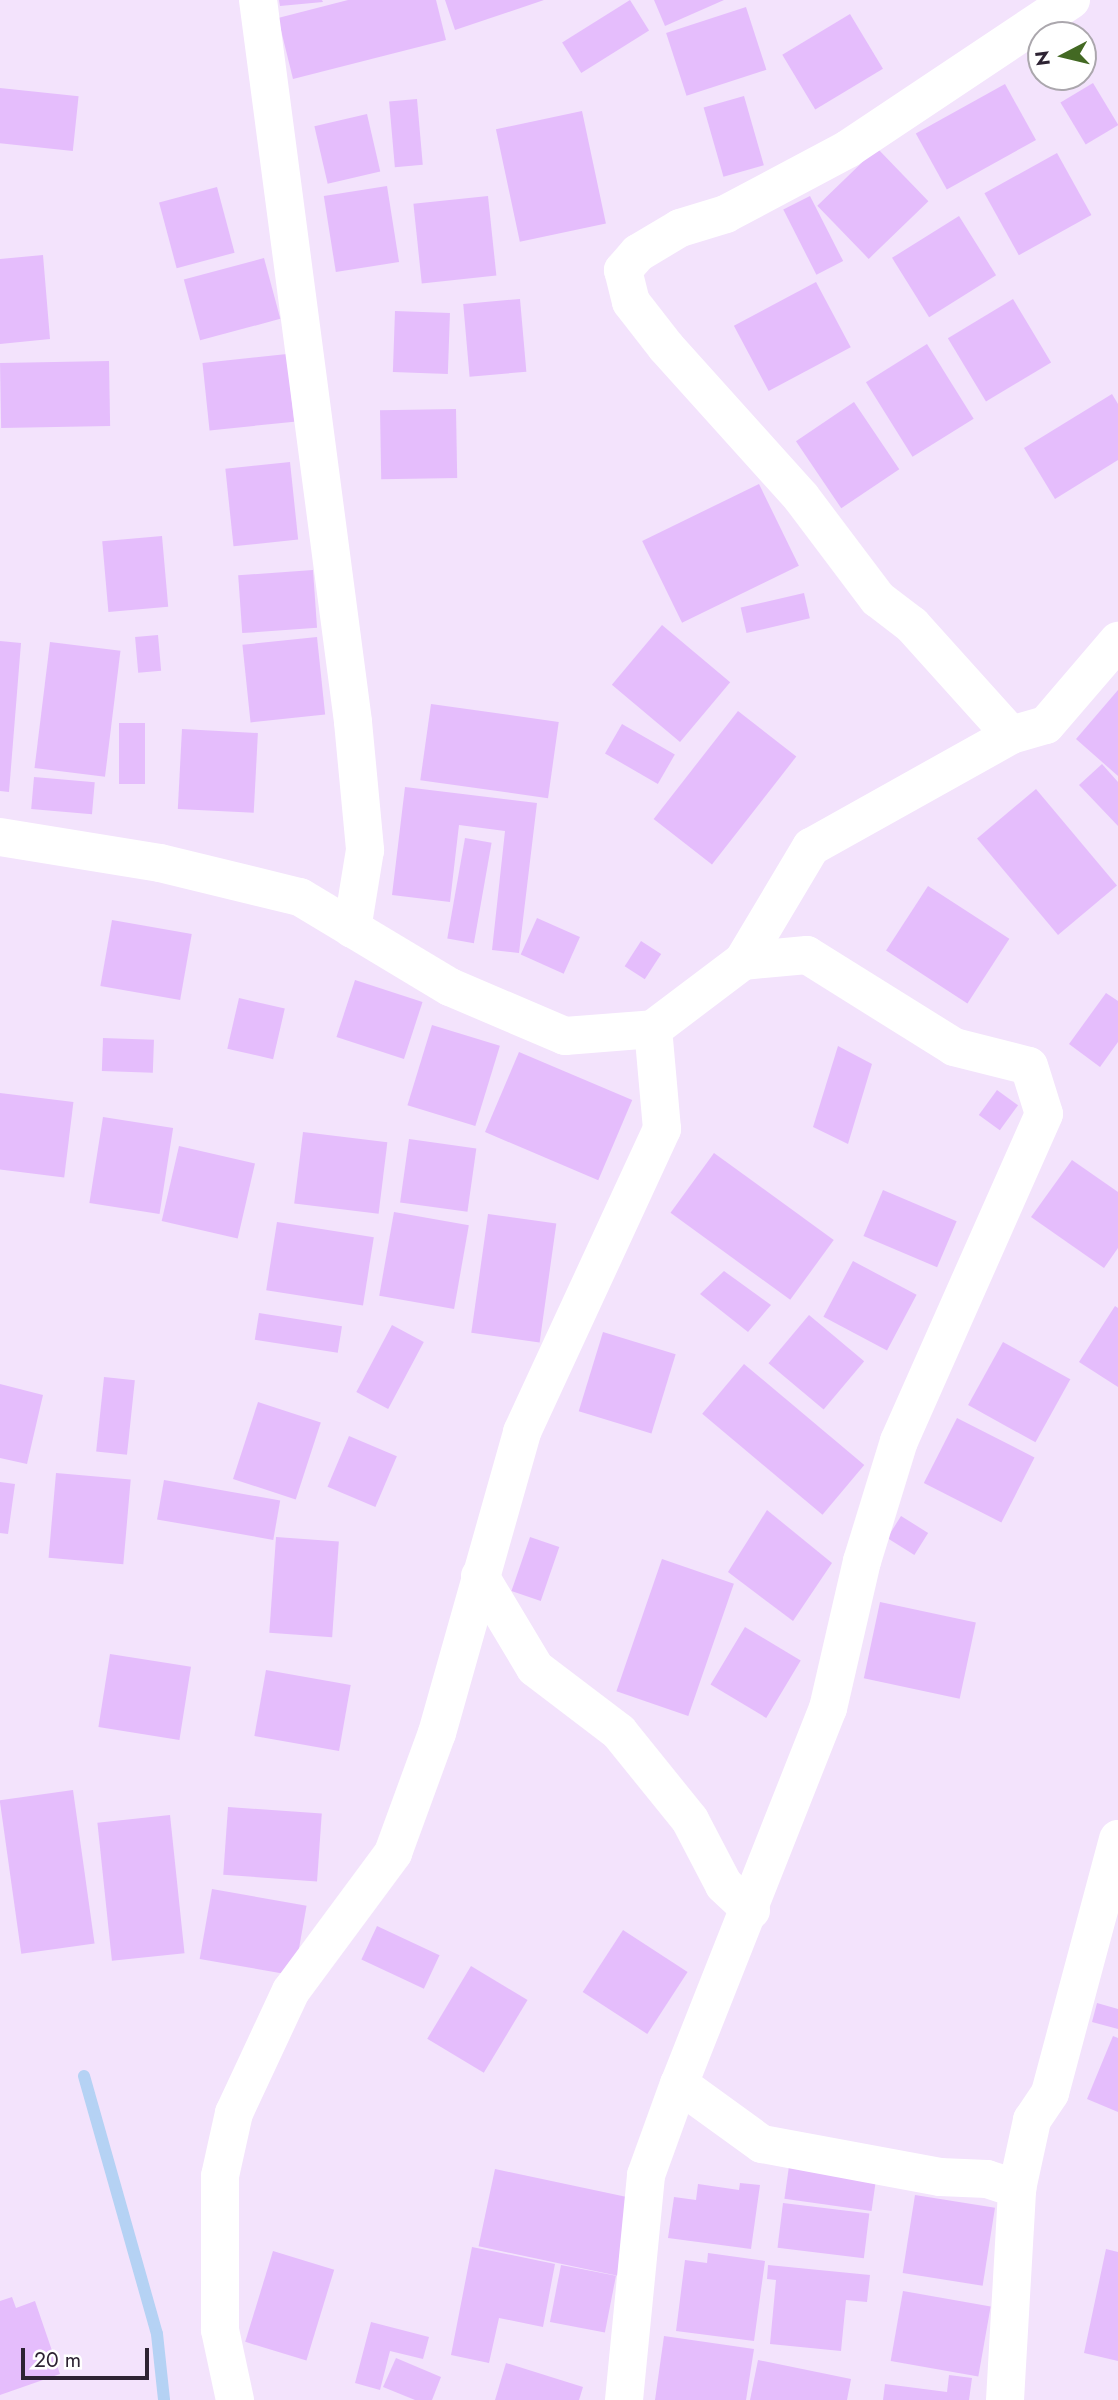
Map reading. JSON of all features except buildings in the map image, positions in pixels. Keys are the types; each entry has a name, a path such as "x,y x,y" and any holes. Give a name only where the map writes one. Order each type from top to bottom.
{"street":[{"path":"258,0 353,722 365,850 352,929"},
{"path":"1011,736 912,625 878,599 801,497 674,357 631,302 623,270 638,253 680,228 726,214 848,149 1071,0"},
{"path":"0,837 160,863 300,897 450,987 565,1036 653,1029 743,961 811,847 1011,736 1046,726 1118,641"},
{"path":"624,2400 646,2175 679,2084 751,1910 828,1708 862,1561 899,1441 1044,1114 1029,1066 954,1047 807,955 743,961"},
{"path":"235,2400 220,2330 220,2176 234,2113 291,1991 393,1853 437,1733 522,1432 662,1129 653,1029"},
{"path":"480,1576 535,1668 619,1732 690,1820 724,1885 751,1910"},
{"path":"1004,2400 1017,2189 1032,2120 1050,2093 1118,1839"},
{"path":"679,2084 762,2144 940,2177 987,2179 1017,2189"}],"waterway":[{"path":"84,2076 157,2334 164,2400"}]}
